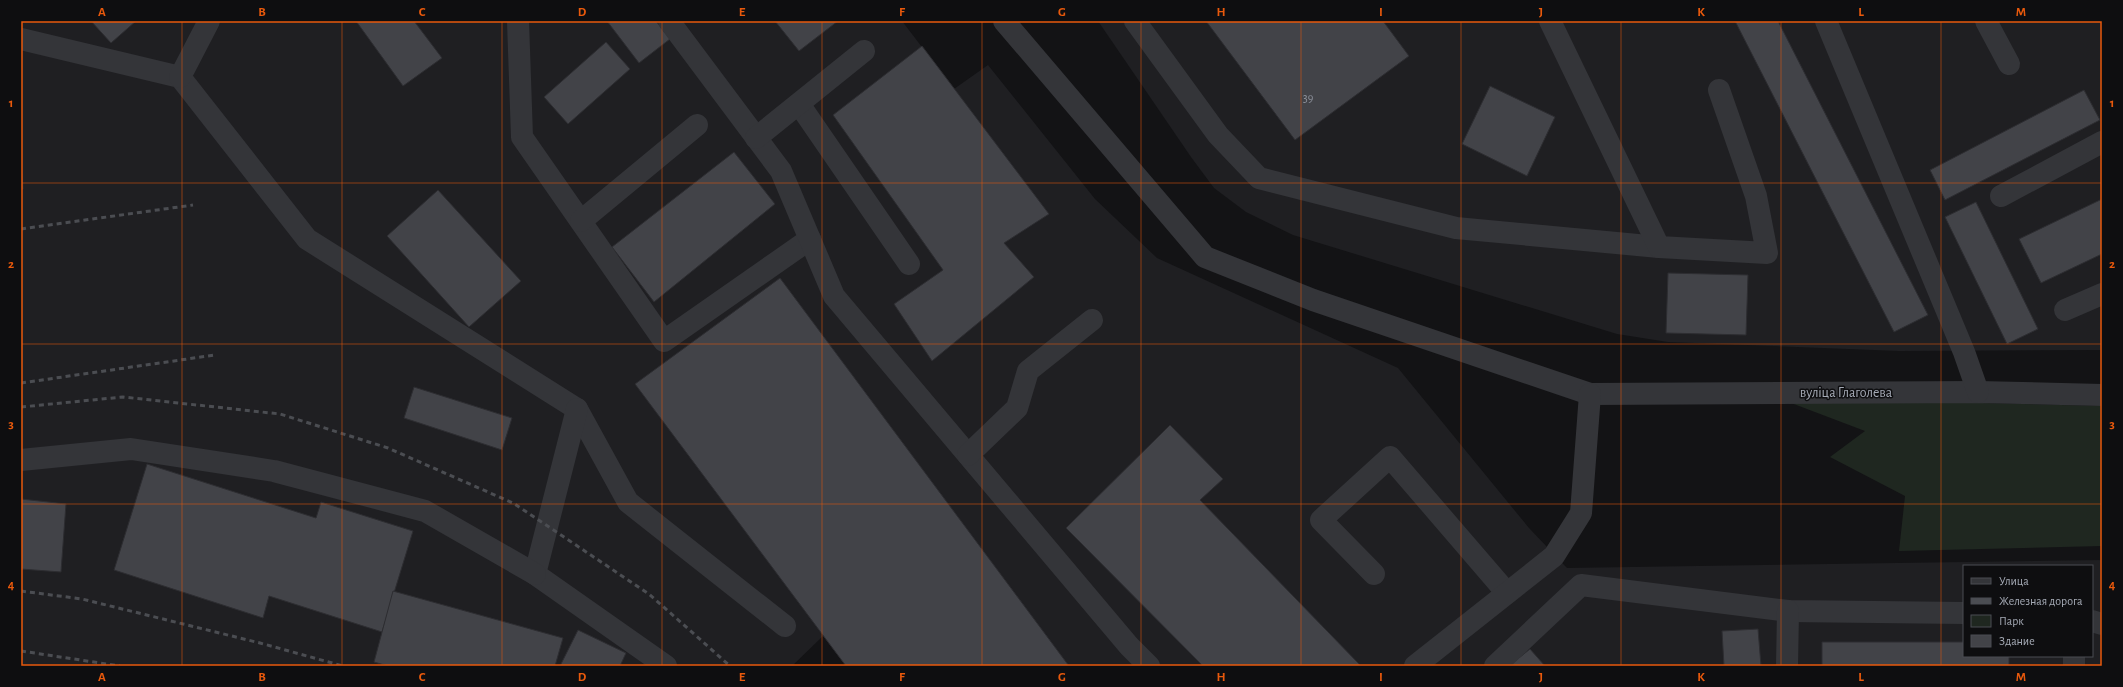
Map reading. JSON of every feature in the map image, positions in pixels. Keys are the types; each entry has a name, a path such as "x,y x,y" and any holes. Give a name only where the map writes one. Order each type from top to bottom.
{"street":[{"path":"180,77 209,21"},
{"path":"518,21 522,137 664,341 810,239"},
{"path":"669,21 781,171 834,296 1141,664"},
{"name":"вуліца Глаголева","path":"1004,21 1205,258 1312,300 1590,394 1978,392 2102,395"},
{"path":"1135,21 1218,136 1260,178 1456,228 1659,247 1767,253 1756,196 1720,90"},
{"path":"1550,21 1659,247"},
{"path":"1826,21 1961,344 1978,392"},
{"path":"1986,21 2009,64"},
{"path":"22,38 180,77 307,239 576,409 628,502 785,626"},
{"path":"756,138 864,51"},
{"path":"799,104 909,264"},
{"path":"581,221 697,125"},
{"path":"2001,196 2102,142"},
{"path":"2064,310 2102,294"},
{"path":"968,455 1016,408 1028,371 1092,320"},
{"path":"1415,666 1554,556 1581,513 1590,394"},
{"path":"535,574 576,409"},
{"path":"21,460 131,449 274,471 425,511 535,574 666,666"},
{"path":"1374,574 1321,520 1390,457 1507,593"},
{"path":"1495,666 1581,585 1788,611 1963,613"},
{"path":"1787,666 1788,611"}],"shaded area":[{"path":"21,21 902,21 954,89 988,65 1095,199 1157,258 1398,368 1529,528 1567,568 2102,560 2102,666 846,666 823,636 792,666 21,666"},
{"path":"1098,21 2102,21 2102,350 1899,351 1668,342 1617,334 1293,235 1246,212 1214,188 1191,157"}],"green space":[{"path":"1778,398 2102,406 2102,546 1899,551 1905,496 1830,457 1865,431"}],"building":[{"path":"91,21 136,21 111,43"},
{"path":"356,21 414,21 442,58 403,86"},
{"path":"607,21 656,21 670,39 639,63"},
{"path":"775,21 838,21 799,51"},
{"path":"1206,21 1383,21 1409,56 1295,140"},
{"path":"1735,21 1778,21 1928,315 1894,332"},
{"path":"606,42 630,69 568,124 544,97"},
{"path":"922,46 1049,214 1004,243 1034,277 932,361 894,304 943,270 833,115"},
{"path":"1490,86 1555,117 1527,176 1462,144"},
{"path":"2084,90 2100,120 1945,200 1930,170"},
{"path":"734,152 775,204 654,302 612,247"},
{"path":"21,162 23,189 21,189"},
{"path":"438,190 521,281 469,327 387,236"},
{"path":"2102,199 2102,254 2041,283 2019,239"},
{"path":"1976,202 2038,329 2007,344 1945,217"},
{"path":"1668,273 1748,275 1746,335 1666,333"},
{"path":"780,278 1069,666 846,666 635,384"},
{"path":"414,387 512,418 502,450 404,418"},
{"path":"1170,425 1223,479 1200,500 1361,666 1203,666 1066,528"},
{"path":"147,464 316,518 321,502 413,531 382,632 269,596 263,618 114,570"},
{"path":"21,499 66,504 61,572 21,569"},
{"path":"393,591 563,638 555,666 388,666 374,662"},
{"path":"1758,629 1761,666 1724,666 1722,631"},
{"path":"578,630 626,653 620,666 560,666"},
{"path":"1822,642 1963,642 1963,657 2009,657 2009,666 1822,666"},
{"path":"1530,649 1545,666 1509,666"}],"railway":[{"path":"21,229 193,205"},
{"path":"21,383 215,355"},
{"path":"21,407 123,397 280,414 388,448 513,503 649,594 730,666"},
{"path":"21,591 82,599 260,643 343,666"},
{"path":"21,651 120,666"}]}
